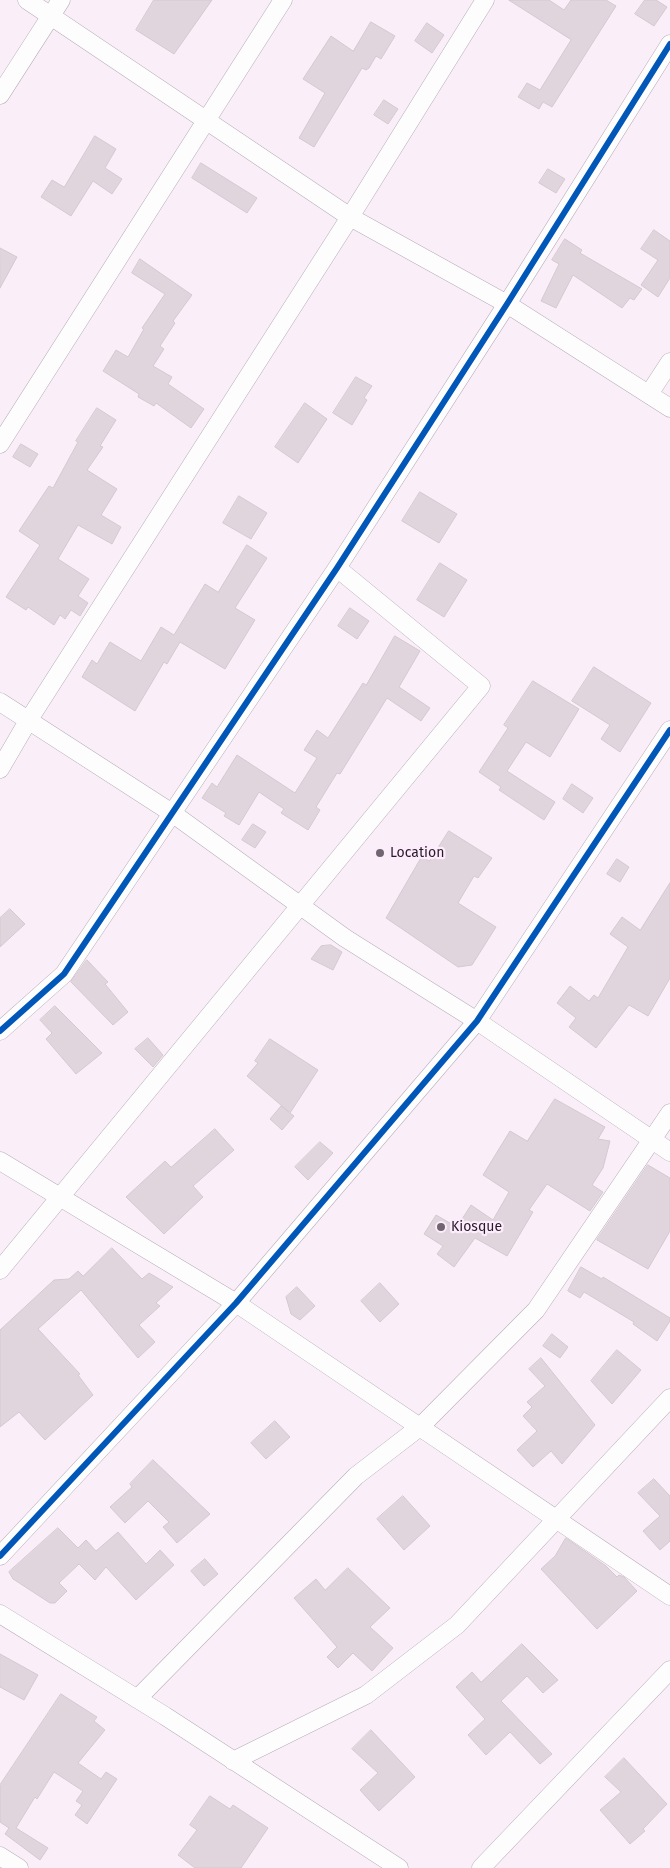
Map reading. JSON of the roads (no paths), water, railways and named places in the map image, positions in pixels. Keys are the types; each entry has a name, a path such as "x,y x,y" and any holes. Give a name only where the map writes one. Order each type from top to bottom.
{"street":[{"path":"27,0 350,217 507,304 670,408"},
{"path":"0,95 61,0"},
{"path":"0,444 283,0"},
{"path":"0,769 28,721 350,217 485,0"},
{"path":"0,1031 64,974 337,568 507,304 670,44"},
{"path":"649,394 670,362"},
{"path":"0,1270 481,686 337,568"},
{"path":"0,702 172,813 345,938 476,1021 670,1152"},
{"path":"0,1556 236,1302 476,1021 670,731"},
{"path":"137,1699 356,1476 421,1426 536,1310 653,1141 670,1113"},
{"path":"0,1161 59,1198 236,1302 670,1596"},
{"path":"233,1761 366,1695 457,1625 670,1398"},
{"path":"0,1614 137,1699 399,1868"},
{"path":"481,1868 670,1670"},
{"path":"0,1856 19,1868"}],"place":[{"name":"Location","path":"380,853"},
{"name":"Kiosque","path":"441,1227"}]}
